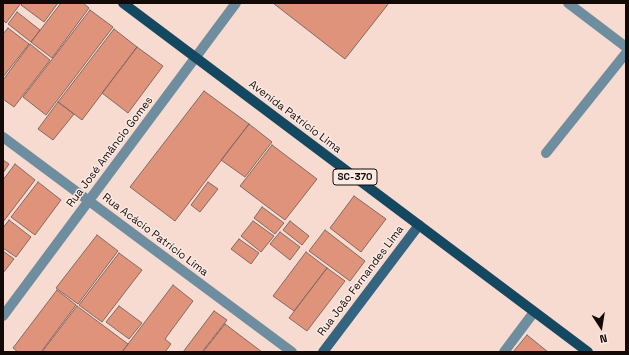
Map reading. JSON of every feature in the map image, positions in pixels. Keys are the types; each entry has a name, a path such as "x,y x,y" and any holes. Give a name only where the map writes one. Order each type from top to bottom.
{"main road":[{"name":"Avenida Patrício Lima","path":"122,3 588,352"}],"street":[{"name":"Rua José Amâncio Gomes","path":"3,316 236,3"},
{"path":"568,3 626,47"},
{"path":"546,153 626,53"},
{"name":"Rua Acácio Patrício Lima","path":"3,136 292,352"},
{"name":"Rua João Fernandes Lima","path":"323,352 418,225"},
{"path":"504,352 534,312"}],"building":[{"path":"3,3 21,3 6,23 3,20"},
{"path":"23,3 58,3 44,22 21,5"},
{"path":"61,3 83,3 89,8 52,58 31,42"},
{"path":"273,3 389,3 345,59"},
{"path":"90,10 113,27 46,115 23,97"},
{"path":"17,12 40,30 31,42 8,24"},
{"path":"8,28 29,44 3,77 3,34"},
{"path":"114,29 137,47 82,120 58,102"},
{"path":"30,44 50,60 14,107 3,99 3,80"},
{"path":"137,47 163,66 128,113 102,93"},
{"path":"204,91 249,124 175,221 130,187"},
{"path":"58,102 74,114 53,140 38,129"},
{"path":"249,124 272,142 245,177 221,160"},
{"path":"272,145 317,179 285,220 240,186"},
{"path":"3,160 9,164 3,173"},
{"path":"15,164 35,180 3,222 3,180"},
{"path":"38,182 61,200 35,235 11,217"},
{"path":"208,182 218,189 200,212 191,205"},
{"path":"354,196 386,219 361,252 330,228"},
{"path":"262,207 284,223 275,234 254,218"},
{"path":"9,220 31,237 16,257 3,248 3,228"},
{"path":"253,221 274,236 261,252 241,236"},
{"path":"290,221 309,236 302,245 283,230"},
{"path":"325,230 365,261 350,281 309,251"},
{"path":"280,232 300,247 290,260 270,244"},
{"path":"97,235 118,251 78,304 56,288"},
{"path":"239,239 259,253 251,264 231,249"},
{"path":"3,251 14,259 3,273"},
{"path":"306,252 327,268 294,311 273,296"},
{"path":"119,253 142,270 102,322 79,305"},
{"path":"327,268 345,281 307,331 289,318"},
{"path":"173,285 193,301 165,339 171,344 165,352 122,352"},
{"path":"57,290 76,305 41,352 18,352 13,348"},
{"path":"77,306 128,344 122,352 42,352"},
{"path":"119,306 142,323 129,339 106,322"},
{"path":"214,311 227,320 202,352 183,352"},
{"path":"225,324 262,352 203,352"},
{"path":"527,335 548,352 513,352"}]}
